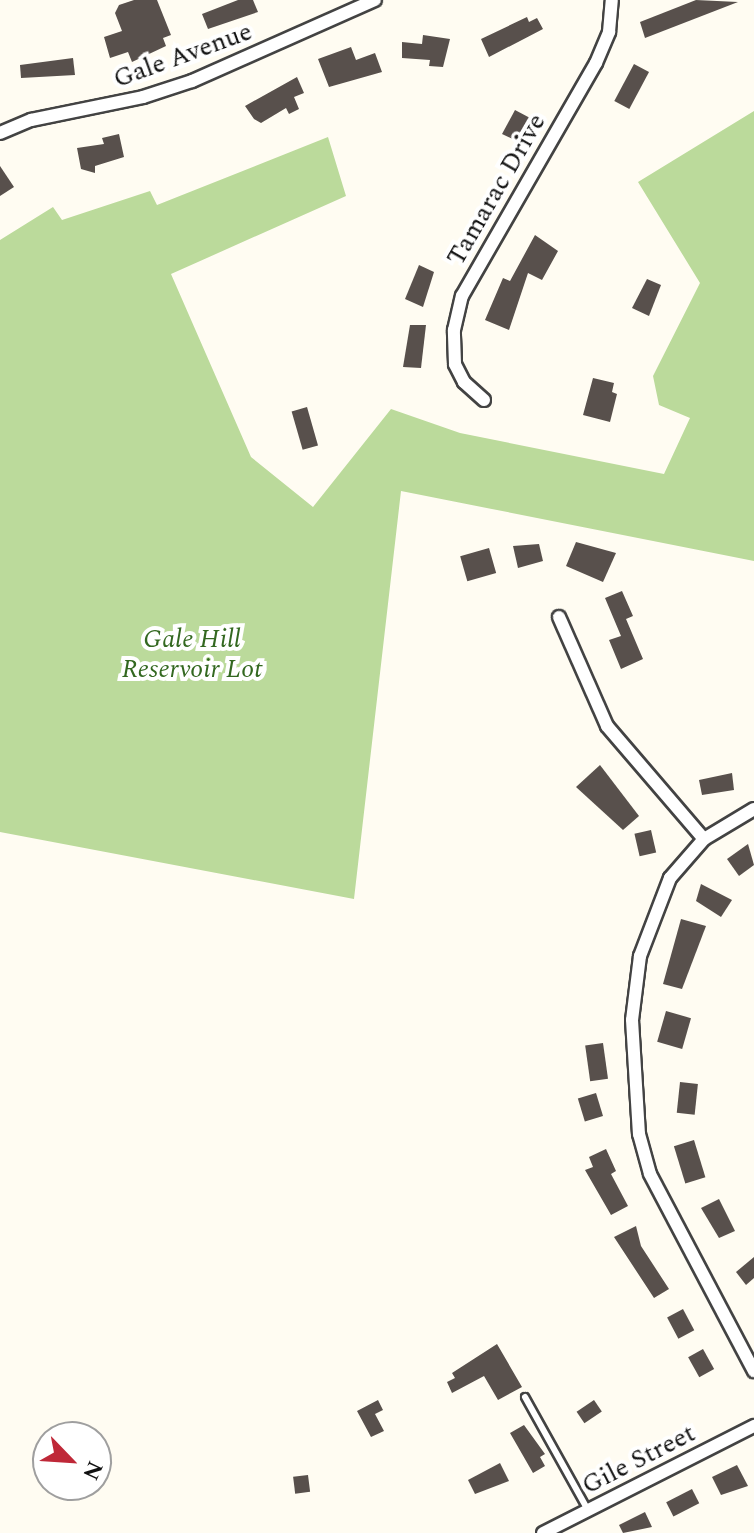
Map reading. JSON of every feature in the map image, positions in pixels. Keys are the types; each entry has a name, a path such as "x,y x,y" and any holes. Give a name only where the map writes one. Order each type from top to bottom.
{"street":[{"name":"Gale Avenue","path":"0,133 31,120 143,97 192,81 375,0"},
{"name":"Tamarac Drive","path":"484,400 464,382 455,364 454,330 462,296 596,63 609,32 612,0"},
{"path":"559,617 607,726 704,839"},
{"path":"754,809 704,839 670,878 640,956 632,1020 637,1110 657,1194 754,1371"},
{"name":"Gile Street","path":"543,1533 754,1426"}],"lane":[{"path":"525,1397 588,1510"}],"green space":[{"name":"Gale Hill Reservoir Lot","path":"754,111 754,561 401,491 354,899 0,832 0,240 53,207 62,220 150,191 157,205 328,137 346,196 171,274 251,457 313,507 391,409 460,433 664,474 690,418 659,405 653,376 700,283 638,182"}],"building":[{"path":"134,0 157,0 171,35 163,38 166,46 132,62 128,52 110,58 104,37 122,31 115,13 119,5"},
{"path":"238,0 253,0 258,12 208,29 202,14"},
{"path":"696,0 738,2 645,38 640,22"},
{"path":"527,17 529,22 537,18 543,29 489,57 481,39"},
{"path":"423,35 450,39 443,67 429,66 430,60 402,58 402,42 422,44"},
{"path":"351,47 356,60 375,53 382,72 329,87 318,59"},
{"path":"73,58 75,75 21,78 20,65"},
{"path":"634,64 649,72 629,109 614,101"},
{"path":"297,77 304,93 294,97 299,109 289,114 286,108 261,123 254,119 245,106"},
{"path":"515,110 532,119 517,141 502,134"},
{"path":"119,134 124,157 95,166 95,173 81,169 77,148 104,144 102,138"},
{"path":"0,166 14,187 0,196"},
{"path":"535,235 558,251 542,280 528,273 509,330 485,320 503,278 510,281"},
{"path":"419,265 434,272 423,307 405,299"},
{"path":"647,279 661,285 649,316 632,308"},
{"path":"410,325 426,325 421,368 403,367"},
{"path":"593,378 614,383 612,392 617,394 610,422 583,415"},
{"path":"307,407 318,445 303,450 292,411"},
{"path":"576,542 616,553 603,582 566,566"},
{"path":"539,544 543,561 518,568 513,546"},
{"path":"489,548 496,573 467,581 460,556"},
{"path":"622,591 633,616 626,619 643,659 621,669 609,640 621,636 605,598"},
{"path":"600,765 639,816 623,830 576,787"},
{"path":"732,773 734,790 702,795 699,780"},
{"path":"651,830 656,852 640,856 634,834"},
{"path":"748,844 754,865 739,876 727,859"},
{"path":"701,884 732,900 721,917 696,901"},
{"path":"681,919 706,926 682,989 663,984"},
{"path":"666,1011 691,1018 682,1049 657,1042"},
{"path":"603,1043 608,1079 590,1081 585,1046"},
{"path":"680,1082 698,1084 695,1115 677,1113"},
{"path":"596,1093 603,1116 585,1122 578,1099"},
{"path":"694,1140 705,1177 685,1183 674,1146"},
{"path":"606,1149 616,1171 611,1174 628,1206 611,1215 585,1170 593,1167 589,1157"},
{"path":"719,1199 735,1231 719,1238 701,1208"},
{"path":"636,1226 641,1246 669,1289 654,1298 614,1237"},
{"path":"754,1257 754,1278 746,1285 736,1272"},
{"path":"683,1309 694,1330 678,1339 667,1317"},
{"path":"497,1344 522,1387 498,1400 484,1376 452,1393 447,1382 455,1378 452,1373"},
{"path":"703,1349 714,1369 699,1377 688,1357"},
{"path":"378,1400 383,1410 375,1414 384,1431 371,1437 357,1411"},
{"path":"594,1400 602,1412 584,1423 577,1412"},
{"path":"524,1425 545,1454 540,1457 545,1466 533,1473 510,1433"},
{"path":"500,1463 509,1481 475,1494 468,1480"},
{"path":"737,1465 748,1486 721,1495 712,1477"},
{"path":"308,1475 310,1492 295,1494 293,1477"},
{"path":"692,1489 699,1503 673,1516 666,1502"},
{"path":"645,1512 652,1527 623,1533 619,1525"}]}
